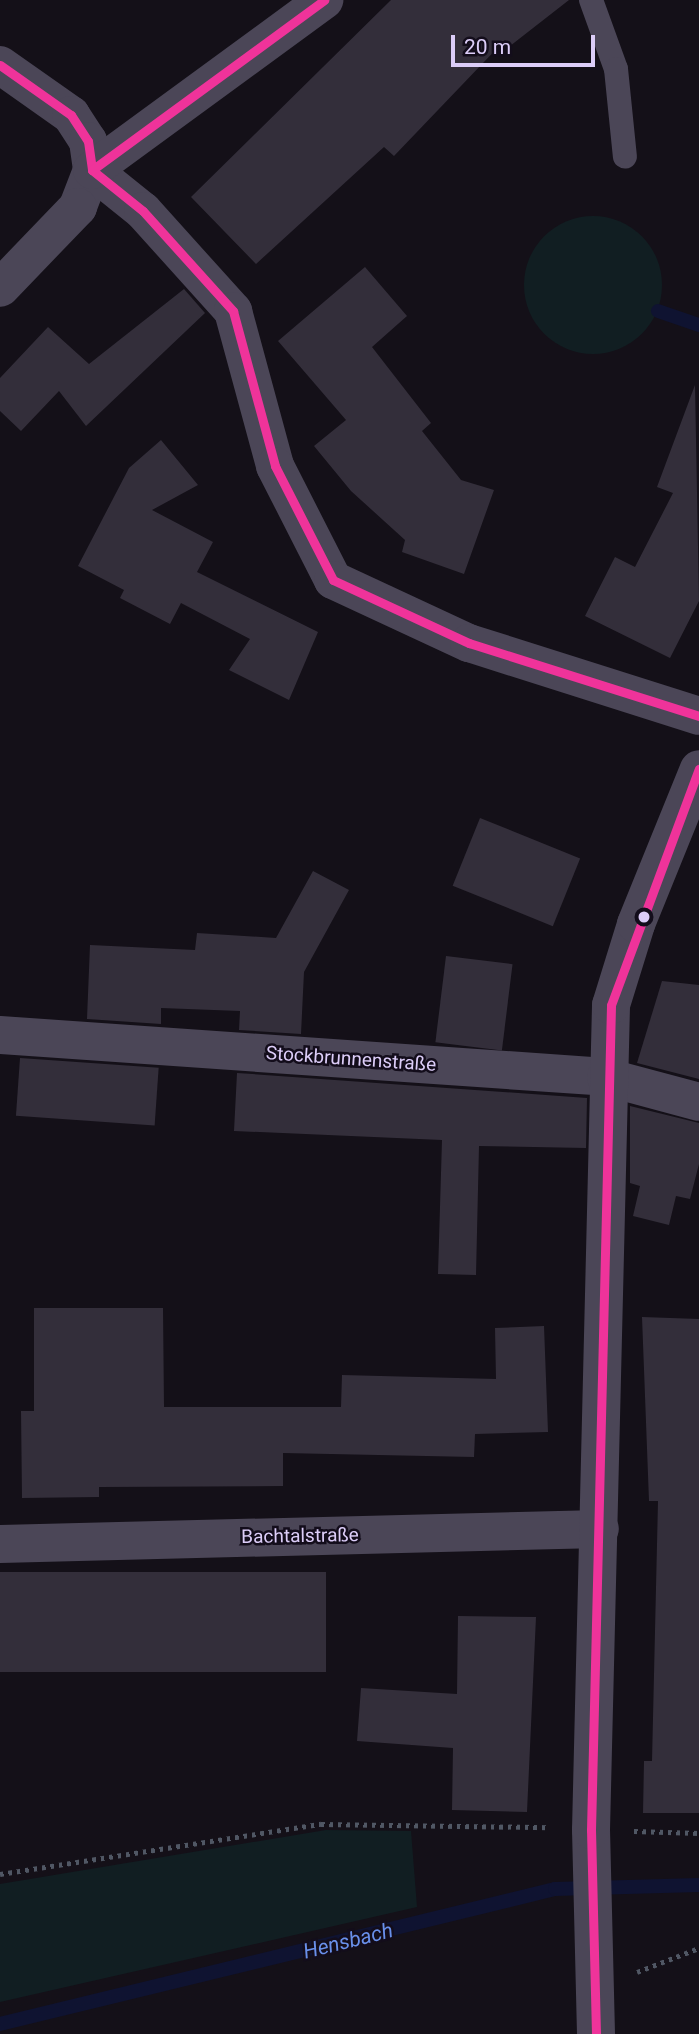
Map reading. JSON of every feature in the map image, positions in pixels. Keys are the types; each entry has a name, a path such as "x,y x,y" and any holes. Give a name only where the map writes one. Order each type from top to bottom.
{"street":[{"path":"92,170 324,0"},
{"path":"0,65 71,115 88,141 92,170 78,207 0,288"},
{"path":"92,170 144,211 233,311 275,466 333,580 469,643 699,716"},
{"path":"596,2034 591,1830 600,1529 606,1077 618,982 699,769"},
{"name":"Stockbrunnenstraße","path":"0,1035 606,1077 699,1102"},
{"name":"Bachtalstraße","path":"0,1544 600,1529"}],"lane":[{"path":"591,0 616,69 625,157"}],"path":[{"path":"0,1874 321,1824 522,1826"},
{"path":"591,1830 699,1833"},
{"path":"596,1985 699,1948"}],"shaded area":[{"path":"593,216 619,222 641,237 656,259 662,285 656,311 641,333 619,348 593,354 567,348 545,333 530,311 524,285 530,259 545,237 567,222"},
{"path":"326,1830 411,1831 417,1907 0,2002 0,1884"}],"building":[{"path":"391,0 569,0 510,46 505,40 394,156 384,147 256,264 191,197"},
{"path":"365,267 407,316 372,347 431,423 422,431 461,480 494,490 464,574 402,552 405,540 351,491 314,446 346,420 278,341"},
{"path":"184,289 205,313 86,426 59,391 21,431 0,411 0,378 48,327 89,364"},
{"path":"695,385 699,601 670,658 585,616 615,557 635,567 673,493 657,487"},
{"path":"161,440 198,485 152,510 213,542 197,572 318,632 289,700 229,670 250,639 181,603 170,624 120,598 124,590 78,566 129,468"},
{"path":"480,818 580,858 553,926 453,886"},
{"path":"313,871 349,890 304,972 301,1034 239,1030 240,1011 161,1008 161,1024 87,1019 90,945 195,950 197,933 276,938"},
{"path":"446,956 513,964 502,1051 435,1042"},
{"path":"662,981 699,985 699,1079 637,1063"},
{"path":"20,1058 159,1068 155,1126 16,1116"},
{"path":"237,1073 587,1098 586,1148 479,1146 476,1275 438,1274 442,1140 234,1131"},
{"path":"630,1106 699,1123 699,1164 690,1199 676,1196 669,1225 633,1216 640,1186 630,1183"},
{"path":"34,1308 163,1308 164,1407 341,1407 342,1375 496,1379 495,1328 544,1326 548,1432 475,1434 474,1457 283,1453 283,1486 99,1487 99,1497 22,1498 21,1411 34,1411"},
{"path":"642,1317 699,1319 699,1813 643,1813 644,1761 652,1761 658,1501 649,1501"},
{"path":"0,1572 326,1572 326,1672 0,1672"},
{"path":"458,1616 536,1617 527,1812 452,1810 453,1748 357,1741 361,1688 457,1694"}],"waterway":[{"path":"658,311 699,325"},
{"name":"Hensbach","path":"0,2024 555,1889 699,1885"}],"transit line":[{"path":"92,170 324,0"},
{"path":"0,65 71,115 88,141 92,170"},
{"path":"92,170 143,211 233,311 275,466 333,580 469,643 699,716"},
{"path":"596,2034 591,1830 611,1005 699,769"}]}
